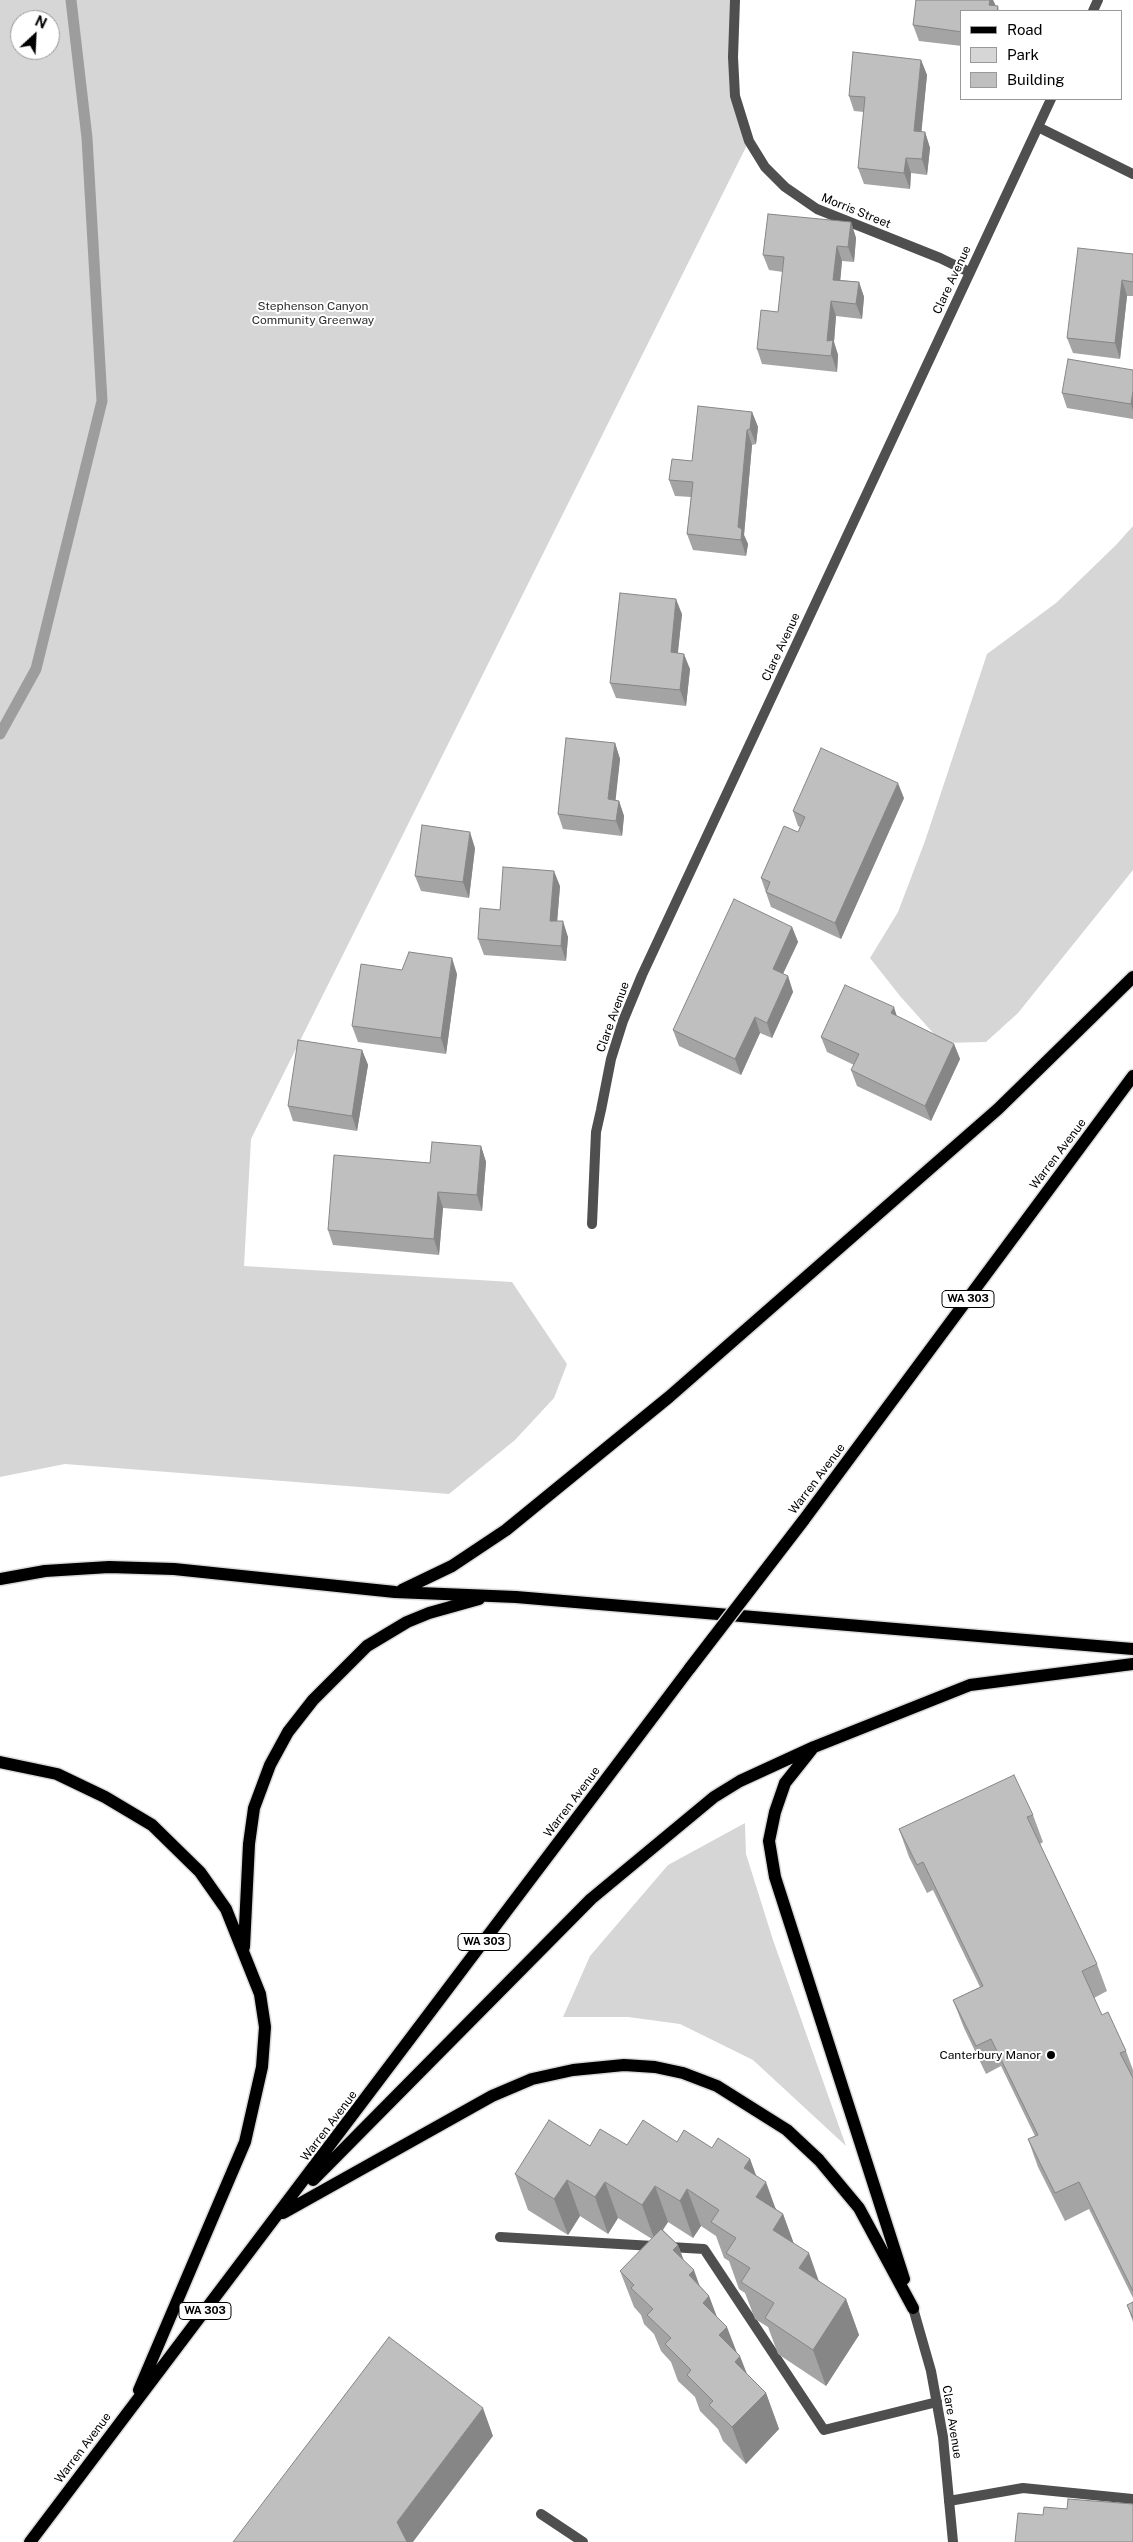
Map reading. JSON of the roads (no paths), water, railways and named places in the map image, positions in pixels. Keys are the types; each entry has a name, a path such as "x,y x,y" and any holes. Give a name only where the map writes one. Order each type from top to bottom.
{"main road":[{"path":"395,1592 447,1569 506,1530 669,1397 998,1109 1133,977"},
{"name":"Warren Avenue","path":"30,2542 803,1521 1133,1076"},
{"path":"0,1579 45,1571 109,1567 174,1569 395,1592 494,1596 1133,1649"},
{"path":"244,1951 249,1844 254,1808 270,1765 288,1732 313,1700 367,1646 407,1622 429,1613 494,1596"},
{"path":"278,2216 591,1899 714,1798 755,1773 814,1747 970,1685 1133,1664"},
{"path":"814,1747 785,1783 775,1812 769,1841 775,1877 913,2308"},
{"path":"0,1762 57,1774 105,1797 152,1824 200,1872 226,1909 260,1994 265,2026 262,2067 245,2142 132,2406"},
{"path":"278,2216 492,2096 532,2079 573,2070 624,2065 655,2067 683,2073 718,2086 747,2103 793,2136 819,2160 859,2208 913,2308"}],"street":[{"name":"Morris Street","path":"735,0 733,57 735,96 750,141 765,167 785,187 817,209 940,258 969,272"},
{"name":"Clare Avenue","path":"592,1224 596,1132 610,1064 629,1006 1051,100"},
{"path":"1038,127 1133,174"},
{"path":"500,2237 704,2250 824,2430 937,2402"},
{"name":"Clare Avenue","path":"913,2308 931,2371 943,2436 952,2542"},
{"path":"950,2501 1023,2488 1133,2499"},
{"path":"541,2514 583,2542"}],"waterway":[{"path":"0,734 36,669 102,401 87,138 71,0"}],"place":[{"name":"Canterbury Manor","path":"1051,2055"}],"park label":[{"name":"Stephenson Canyon Community Greenway","path":"313,313"}]}
